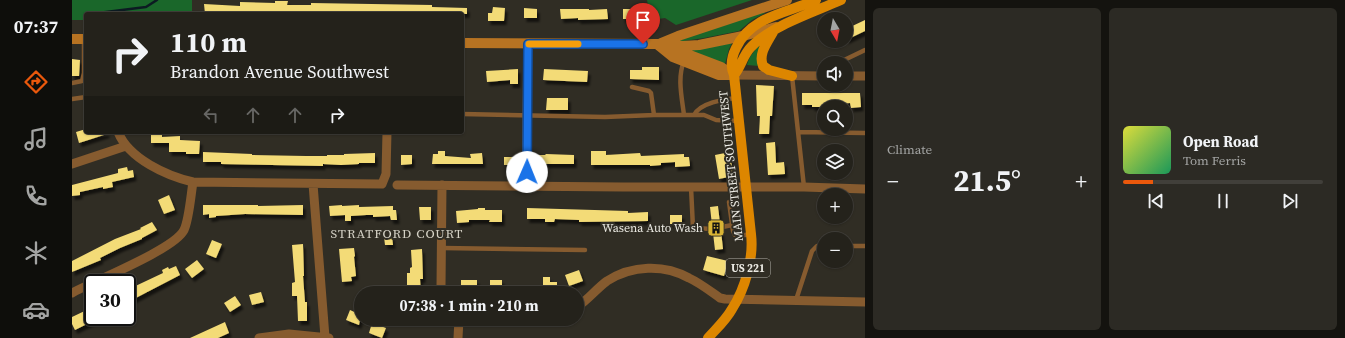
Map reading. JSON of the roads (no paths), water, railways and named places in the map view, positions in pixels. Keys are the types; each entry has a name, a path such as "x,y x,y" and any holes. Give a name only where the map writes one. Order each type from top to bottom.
{"main road":[{"path":"657,44 787,0"},
{"name":"US 221","path":"734,76 731,68 731,61 736,48 750,28 768,17 816,0"},
{"path":"734,76 740,68 746,53 760,39 785,24 841,0"},
{"path":"464,44 657,44 683,46 699,45 743,36 785,24"},
{"path":"773,31 762,53 761,59 763,66 769,70 792,76"},
{"path":"72,39 84,39"},
{"path":"657,44 673,57 719,75 734,76"},
{"path":"657,44 721,67 734,76"},
{"name":"MAIN STREET SOUTHWEST","path":"708,338 727,317 737,299 742,289 752,254 752,234 734,76"}],"street":[{"path":"526,186 528,44"},
{"path":"734,76 792,76 817,74"},
{"path":"853,76 865,76"},
{"path":"119,134 126,146 132,152 160,169 183,180 193,182 313,184 382,184 386,174 387,134"},
{"path":"72,164 126,146"},
{"path":"72,293 150,256 180,236 185,227 193,182"},
{"path":"259,338 289,334 327,338 313,184"},
{"path":"398,185 804,187 865,189"},
{"path":"441,286 442,185"},
{"path":"584,303 604,284 616,277 627,272 647,268 669,269 679,273 690,278 725,300 865,302"},
{"path":"458,338 459,326"}],"lane":[{"path":"853,56 865,50"},
{"path":"684,61 682,65 680,85 684,115"},
{"path":"72,83 82,81 84,73"},
{"path":"792,76 804,187"},
{"path":"632,88 649,91 652,93 654,115"},
{"path":"72,99 84,97"},
{"path":"694,115 696,112 716,101 736,98"},
{"path":"464,114 605,117 704,115 716,120 738,121"},
{"path":"798,132 865,133"},
{"path":"691,187 693,228 713,228 732,225"},
{"path":"729,202 735,235 739,236 752,234"},
{"path":"796,300 812,251 817,246"},
{"path":"853,246 865,246"},
{"path":"442,248 585,250"}],"waterway":[{"path":"106,12 146,7 157,0"}],"place":[{"name":"Wasena Auto Wash","path":"716,228"}],"district":[{"name":"STRATFORD COURT","path":"397,233"}]}
